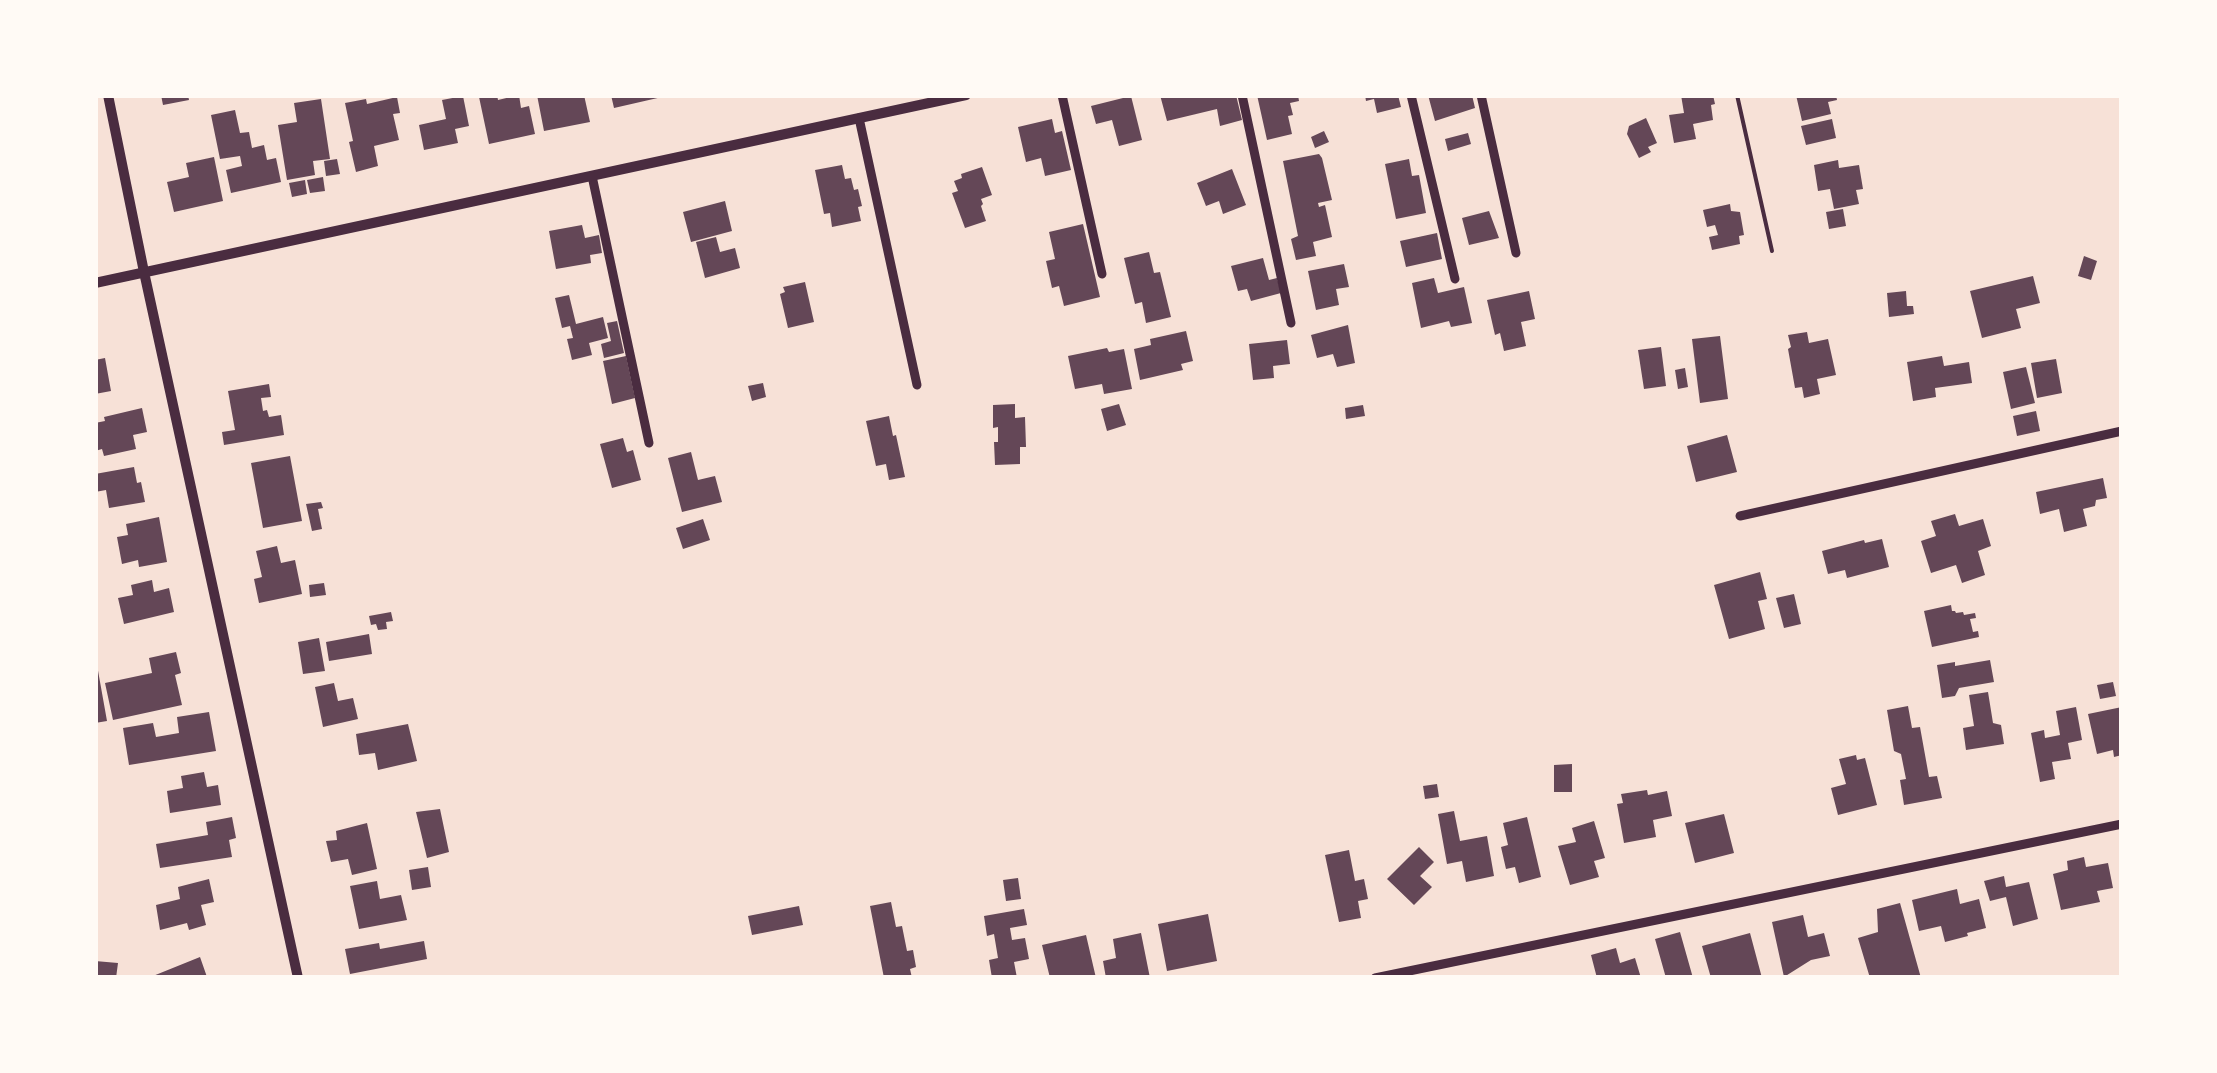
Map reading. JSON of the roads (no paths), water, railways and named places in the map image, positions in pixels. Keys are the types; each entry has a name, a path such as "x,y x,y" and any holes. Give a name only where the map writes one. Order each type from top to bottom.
{"street":[{"path":"108,95 298,978"},
{"path":"95,282 966,95"},
{"path":"1062,95 1102,274"},
{"path":"1242,95 1292,324"},
{"path":"1411,95 1455,279"},
{"path":"1481,95 1516,253"},
{"path":"858,118 916,385"},
{"path":"592,176 650,443"},
{"path":"1740,516 2122,431"},
{"path":"1375,978 2122,824"}],"lane":[{"path":"1737,95 1772,251"}]}
